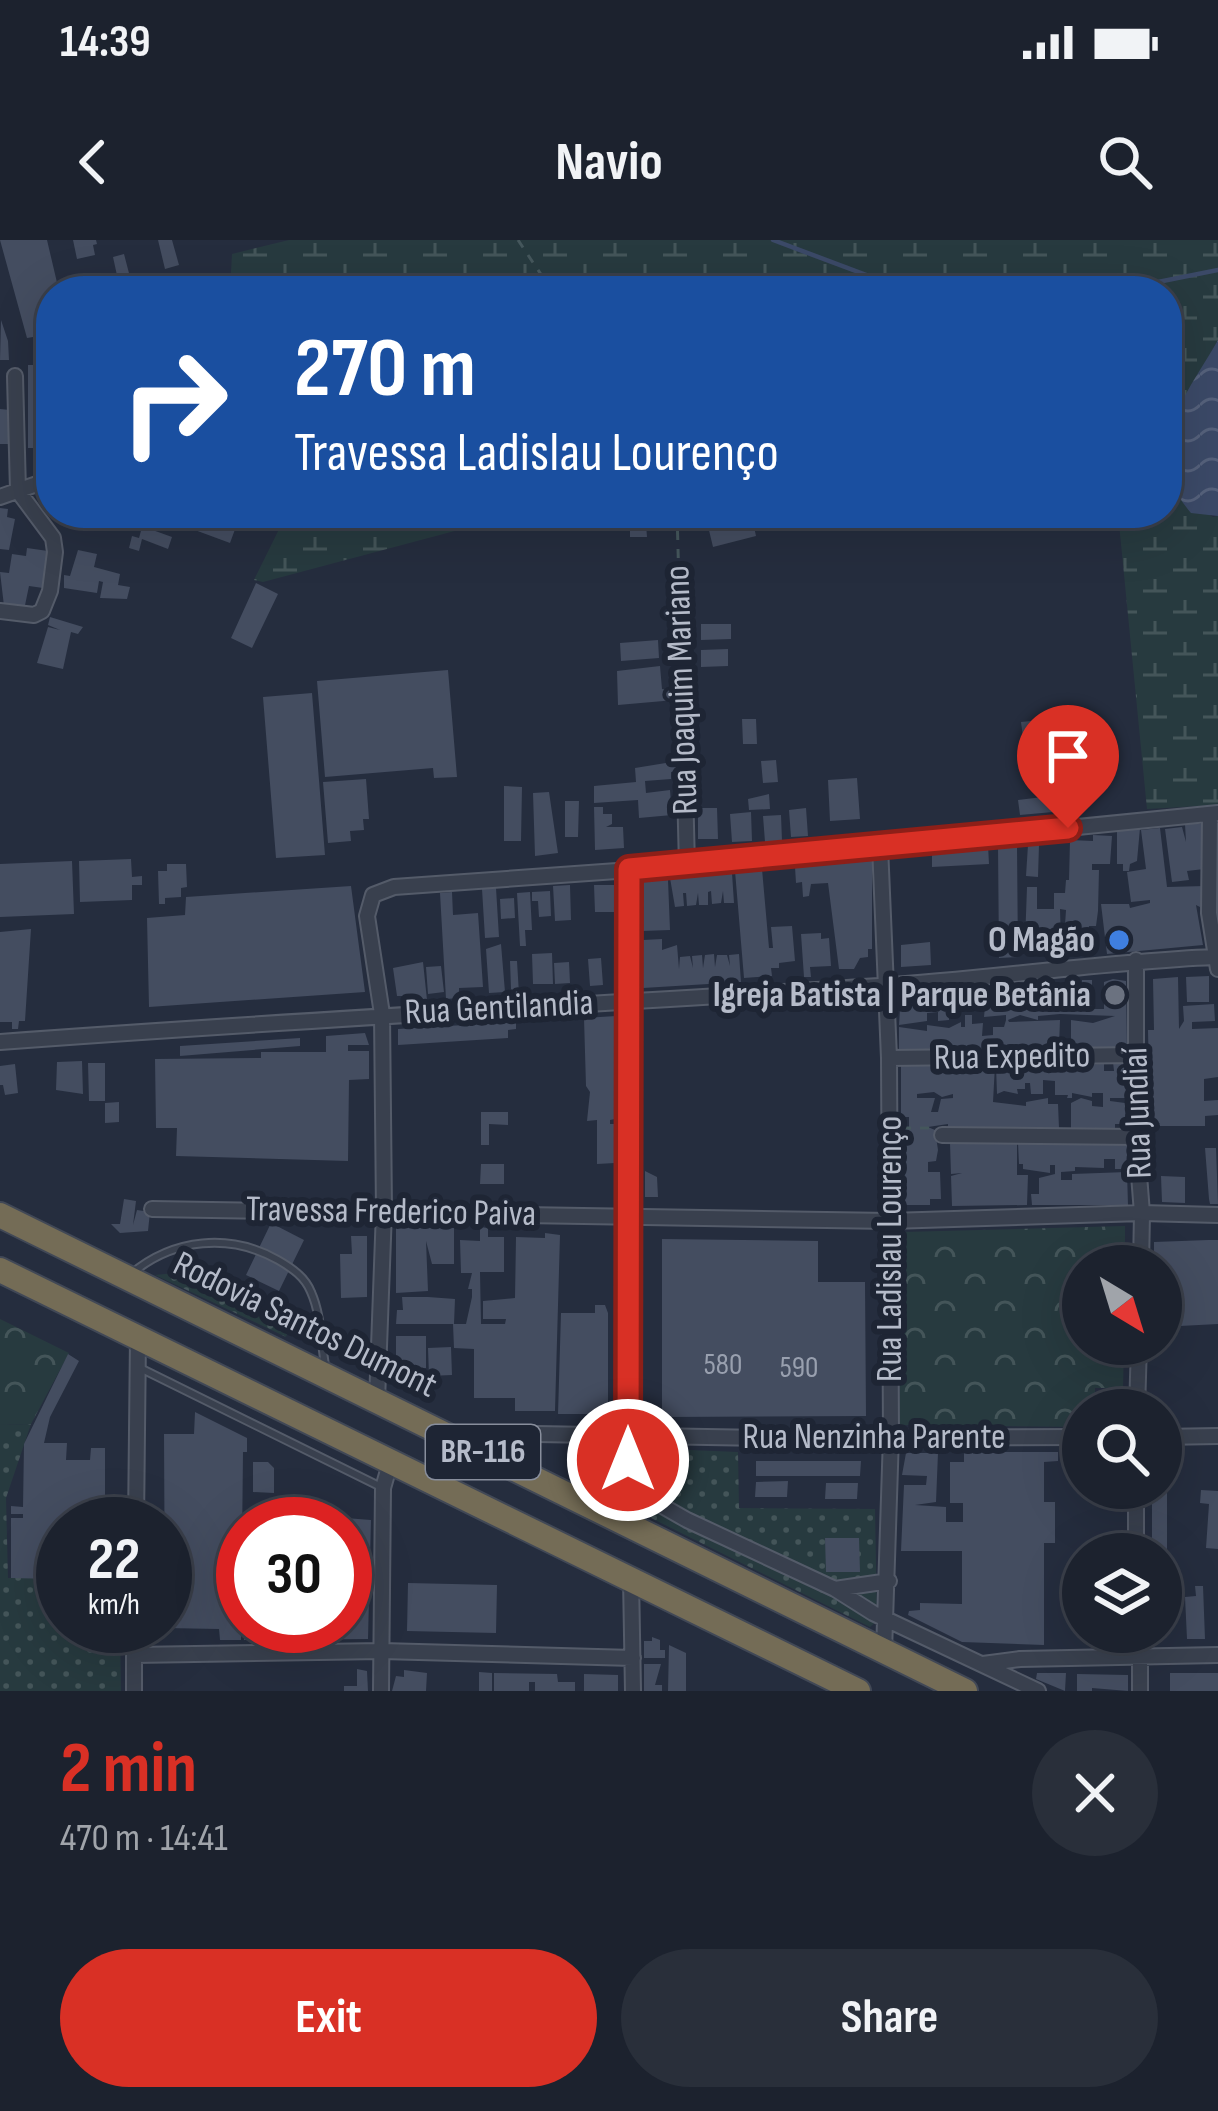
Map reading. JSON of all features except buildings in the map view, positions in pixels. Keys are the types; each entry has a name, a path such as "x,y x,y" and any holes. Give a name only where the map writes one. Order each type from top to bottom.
{"highway":[{"name":"Rodovia Santos Dumont","path":"0,1215 965,1691"},
{"name":"BR-116","path":"0,1270 858,1691"}],"street":[{"path":"16,376 17,491 36,517"},
{"path":"0,496 36,484"},
{"path":"0,611 34,615 46,607 52,538 45,528"},
{"name":"Rua Joaquim Mariano","path":"683,706 687,866"},
{"path":"377,1400 384,1211 382,1014 367,931 368,902 380,890 687,866 1214,814 1216,963"},
{"name":"Rua Ladislau Lourenço","path":"880,846 890,1221 889,1581 884,1652"},
{"path":"629,869 629,1522"},
{"name":"Rua Gentilandia","path":"0,1042 382,1014 885,986 1136,960 1216,963"},
{"name":"Rua Jundiaí","path":"1136,960 1141,1245"},
{"name":"Rua Expedito","path":"889,1058 1136,1055"},
{"path":"940,1131 1136,1137"},
{"name":"Travessa Frederico Paiva","path":"152,1209 890,1221 1142,1213 1218,1216"},
{"path":"137,1497 138,1336"},
{"name":"Rua Nenzinha Parente","path":"449,1436 1062,1437"},
{"path":"1182,1437 1218,1436"},
{"path":"381,1691 383,1488 391,1460"},
{"path":"629,1487 687,1520 1038,1691"},
{"path":"631,1578 633,1691"},
{"path":"836,1589 889,1581"},
{"path":"134,1691 134,1655 382,1651 633,1658"},
{"path":"1140,1653 1140,1691"},
{"path":"983,1664 1019,1659 1218,1655"}],"lane":[{"path":"127,1277 166,1250 185,1244 256,1247 290,1267 311,1290 326,1375"},
{"path":"140,1368 383,1488"}],"path":[{"path":"518,240 542,276"},
{"name":"Rua Joaquim Mariano","path":"677,528 683,706"},
{"path":"888,1128 940,1131"}],"green space":[{"path":"289,240 1218,240 1218,340 1182,404 1182,276 231,276 232,254"},
{"path":"1182,498 1218,516 1218,805 1147,809 1119,528 1182,528"},
{"path":"280,528 466,528 263,582 254,580"},
{"path":"1125,1226 1125,1245 1062,1245 1062,1365 1124,1365 1123,1388 1062,1389 1062,1427 899,1425 903,1232"},
{"path":"205,1270 294,1314 286,1337 155,1275"},
{"path":"0,1319 69,1353 31,1424 0,1425"},
{"path":"31,1424 6,1498 8,1578 36,1577 36,1653 120,1653 121,1691 0,1691 0,1425"},
{"path":"640,1448 738,1452 739,1508 875,1509 877,1621 870,1627 651,1518 634,1485"}],"water":[{"path":"1218,340 1218,516 1191,513 1182,500 1182,401"}],"waterway":[{"path":"773,240 869,276"},
{"path":"1182,277 1218,270"}],"place":[{"name":"O Magão","path":"1119,940"},
{"name":"Igreja Batista | Parque Betânia","path":"1115,995"}],"route":[{"path":"628,1460 629,869 1068,828"}]}
